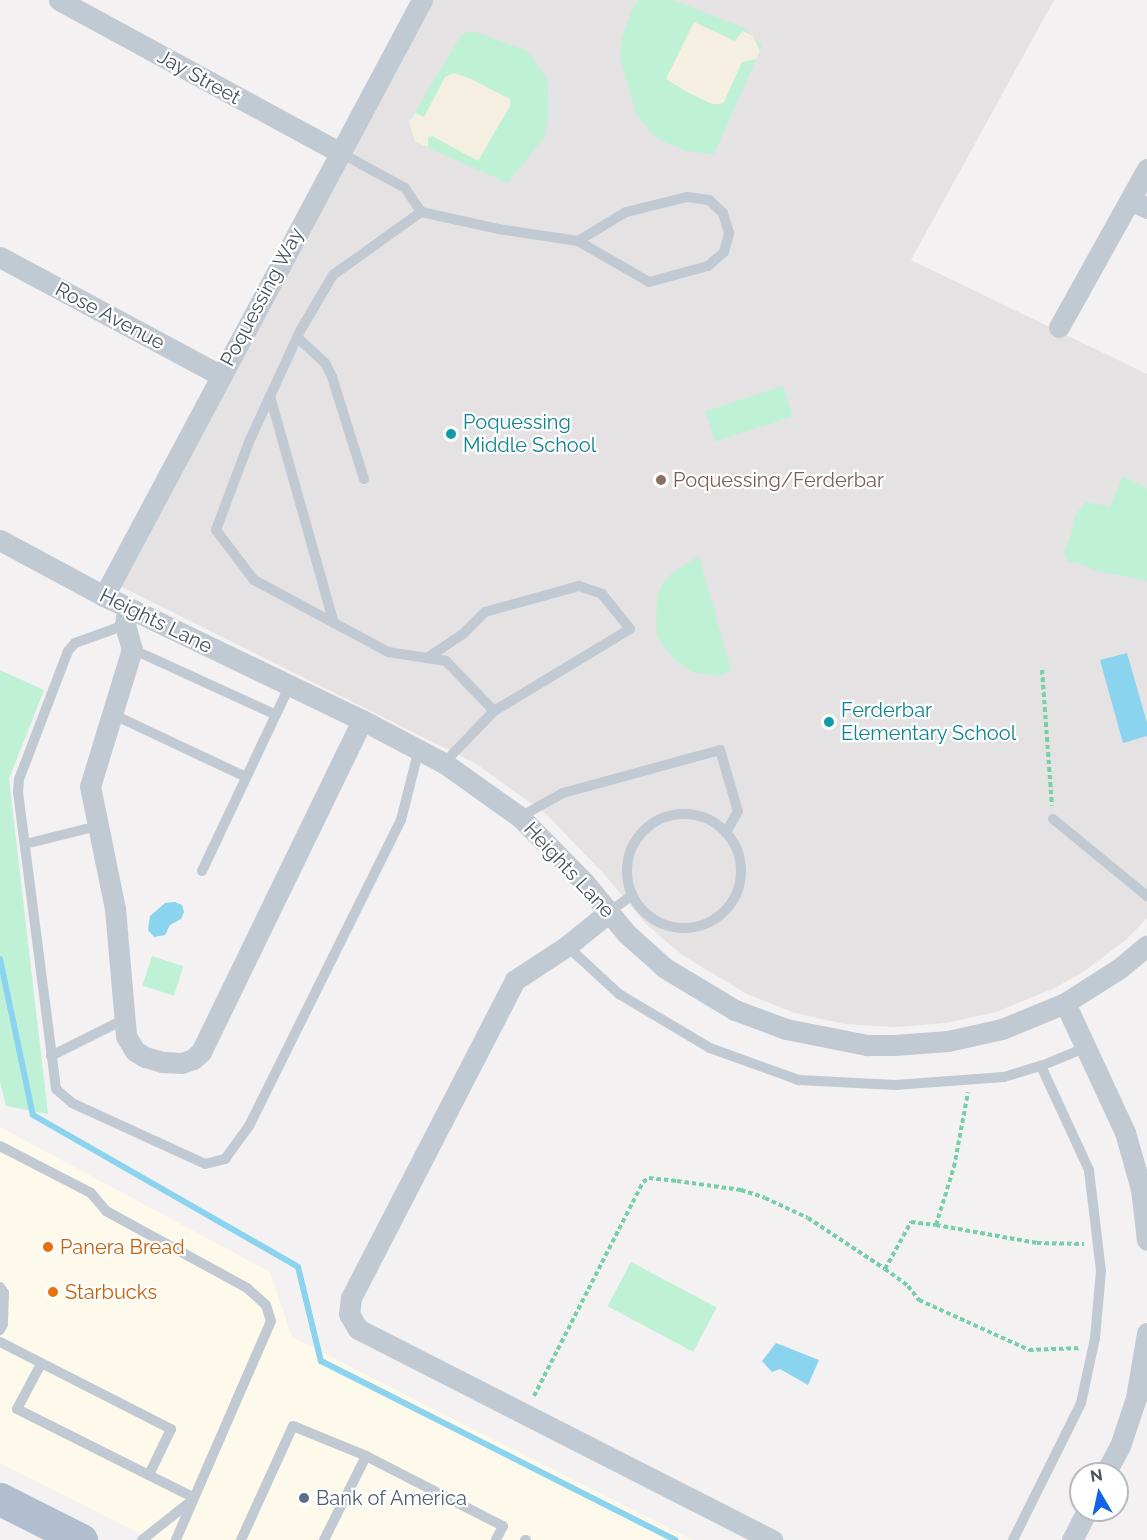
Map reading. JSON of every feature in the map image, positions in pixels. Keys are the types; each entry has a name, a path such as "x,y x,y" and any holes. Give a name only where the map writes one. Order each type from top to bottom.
{"main road":[{"path":"0,1499 81,1540"}],"street":[{"name":"Jay Street","path":"59,0 339,153"},
{"name":"Poquessing Way","path":"104,596 422,0"},
{"path":"1059,327 1138,204 1147,169"},
{"name":"Rose Avenue","path":"0,257 220,375"},
{"name":"Heights Lane","path":"0,540 104,596 126,616 290,685 444,763 520,817 626,933 688,983 735,1010 812,1036 876,1045 948,1041 1002,1029 1065,1004 1120,968 1147,945"},
{"path":"126,616 132,649 90,786 115,909 126,1036 135,1051 146,1057 162,1062 182,1063 193,1059 201,1052 362,720"},
{"path":"609,912 567,946 515,980 351,1298 349,1314 358,1329 772,1540"},
{"path":"1065,1004 1125,1132 1141,1189 1147,1240"},
{"path":"1111,1462 1120,1446 1136,1398 1147,1333"},
{"path":"1072,1540 1081,1522"}],"lane":[{"path":"339,153 405,188 421,212 498,229 578,240 649,282 708,266 724,252 729,233 723,213 709,200 687,196 626,212 578,240"},
{"path":"421,212 333,275 297,337 249,442 216,530 254,580 388,652 446,662 494,711"},
{"path":"297,337 325,363 332,377 364,479"},
{"path":"270,396 334,623"},
{"path":"427,658 463,634 485,612 579,586 602,594 630,629 494,711 444,763"},
{"path":"126,616 75,643 68,651 19,779 51,1056 56,1089 72,1103 205,1164 225,1159 249,1126 401,820 420,749"},
{"path":"132,649 276,714"},
{"path":"202,871 290,685"},
{"path":"112,714 246,777"},
{"path":"520,817 563,793 720,750 738,811 726,833"},
{"path":"676,815 694,815 712,822 726,833 736,848 741,866 740,884 732,901 720,915 705,924 687,928 667,926 650,918 636,904 632,895 628,886 627,867 632,848 643,832 658,820 676,815"},
{"path":"1053,819 1147,896"},
{"path":"26,844 98,826"},
{"path":"609,912 632,895"},
{"path":"567,946 619,994 710,1048 799,1080 895,1085 1004,1077 1041,1066 1087,1047"},
{"path":"51,1056 123,1020"},
{"path":"1013,1540 1081,1403 1093,1347 1101,1271 1089,1170 1041,1066"},
{"path":"0,1146 91,1193 106,1211 247,1288 266,1305 271,1321 191,1499 176,1540"},
{"path":"0,1287 4,1293 3,1324 0,1330"},
{"path":"0,1342 171,1429 149,1475"},
{"path":"41,1364 17,1409 149,1475 191,1499"},
{"path":"241,1540 293,1426 366,1456 503,1526 496,1540"},
{"path":"324,1540 366,1456"},
{"path":"142,1540 191,1499"}],"path":[{"path":"1042,670 1053,819"},
{"path":"936,1225 954,1167 970,1080"},
{"path":"525,1415 642,1182 649,1178 741,1190 765,1198 808,1218 885,1269 908,1286 919,1300 1029,1350 1093,1347"},
{"path":"885,1269 911,1222 1037,1243 1098,1244"}],"shaded area":[{"name":"Poquessing/Ferderbar","path":"431,0 1054,0 911,260 1147,374 1147,918 1127,939 1086,970 1055,988 996,1012 946,1023 895,1027 844,1024 795,1013 747,994 682,955 645,923 605,875 546,814 475,763 118,585"},
{"path":"0,1127 270,1272 292,1337 692,1540 152,1540 0,1463"}],"green space":[{"path":"638,0 673,0 744,28 762,46 714,154 686,151 656,138 636,114 620,59 622,38"},
{"path":"473,31 527,51 547,78 549,112 545,136 508,183 415,142 409,122 462,34"},
{"path":"783,386 793,416 715,442 705,411"},
{"path":"1123,476 1147,489 1147,581 1093,570 1085,565 1067,561 1064,552 1071,535 1075,515 1086,502 1110,507"},
{"path":"699,556 731,670 720,676 693,672 676,661 661,644 656,630 657,597 663,583 673,572"},
{"path":"0,670 44,690 9,779 48,1114 6,1106 0,1082"},
{"path":"152,956 183,966 174,996 142,985"},
{"path":"631,1262 717,1308 693,1352 608,1306"}],"sand":[{"path":"694,22 735,41 743,31 753,36 760,51 756,59 742,62 724,102 720,104 712,104 666,79"},
{"path":"454,73 510,99 510,106 478,161 432,136 428,137 428,147 415,142 409,122 415,113 424,117 445,77"}],"water":[{"path":"1127,653 1147,723 1147,736 1123,743 1100,660"},
{"path":"175,902 182,905 184,912 181,919 170,925 165,935 154,937 148,930 150,916 165,903"},
{"path":"776,1343 819,1360 808,1385 780,1369 772,1372 762,1361"}],"waterway":[{"path":"0,959 33,1115 298,1267 321,1361 675,1540"}],"place":[{"name":"Poquessing Middle School","path":"451,434"},
{"name":"Poquessing/Ferderbar","path":"661,480"},
{"name":"Ferderbar Elementary School","path":"829,722"},
{"name":"Panera Bread","path":"48,1247"},
{"name":"Starbucks","path":"53,1292"},
{"name":"Bank of America","path":"304,1498"}]}
